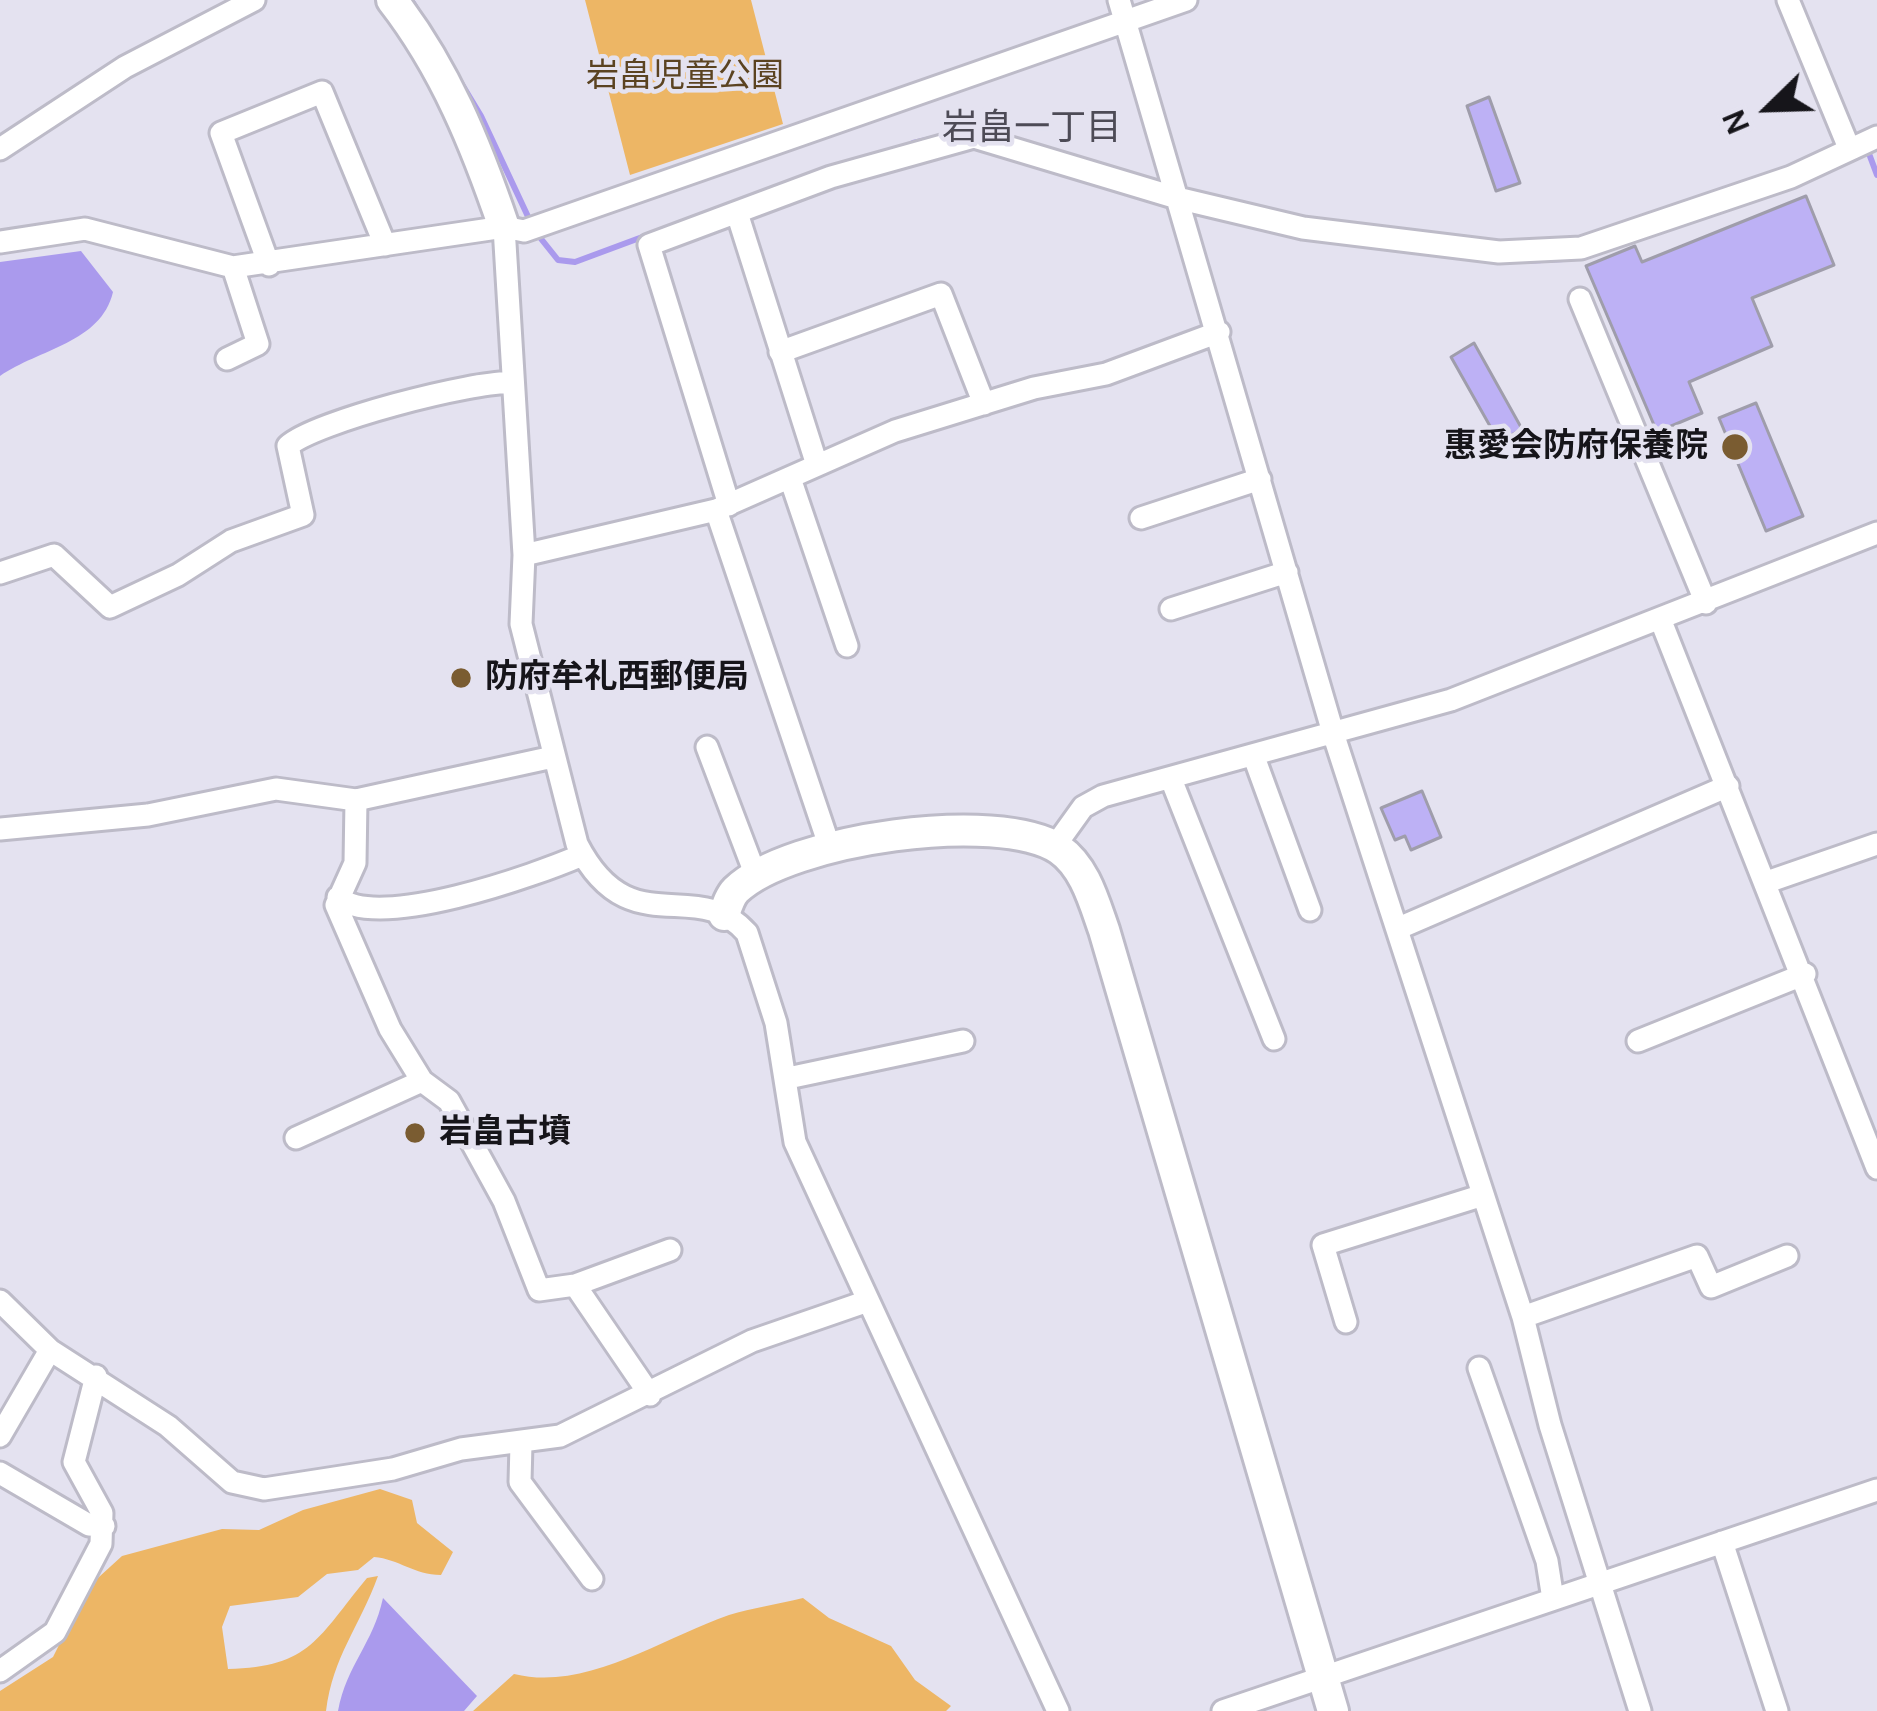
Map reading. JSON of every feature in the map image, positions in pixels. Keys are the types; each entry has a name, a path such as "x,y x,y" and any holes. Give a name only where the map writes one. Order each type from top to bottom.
{"street":[{"path":"0,148 125,67 254,0"},
{"path":"392,0 431,52 480,157 504,226 524,556 521,624 582,855 602,884 635,903 724,915 747,933 788,1078 795,1142 1058,1711"},
{"path":"0,242 85,229 233,267 504,226 524,231 1123,10 1186,0"},
{"path":"1788,0 1849,148"},
{"path":"1123,10 1334,736 1523,1317 1550,1425 1640,1711"},
{"path":"269,265 221,133 322,92 385,245"},
{"path":"830,848 723,507 650,245 831,177 974,137 1177,199 1303,228 1499,252 1538,252 1614,239 1791,177 1877,137"},
{"path":"737,213 817,465"},
{"path":"226,359 258,344 233,267"},
{"path":"780,352 941,295 984,404"},
{"path":"1580,299 1706,603"},
{"path":"524,556 723,507 895,431 1106,374 1219,332"},
{"path":"0,573 54,555 110,607 230,541 303,515 288,446 300,435 342,420 512,383"},
{"path":"790,478 847,646"},
{"path":"1141,518 1261,479"},
{"path":"1054,846 1083,807 1451,700 1877,533"},
{"path":"1172,609 1287,572"},
{"path":"1661,621 1877,1168"},
{"path":"707,747 757,876"},
{"path":"0,829 148,815 276,789 356,800 553,757"},
{"path":"1254,757 1310,910"},
{"path":"1171,779 1274,1039"},
{"path":"1399,928 1728,786"},
{"path":"356,800 355,863 338,898 390,1029 422,1081 449,1100 505,1202 539,1290 574,1285 670,1250"},
{"path":"724,915 733,892 757,876 830,848 911,833 1008,833 1054,846 1080,871 1104,930 1333,1711"},
{"path":"1767,882 1877,844"},
{"path":"338,898 362,910 471,893 582,855"},
{"path":"1638,1041 1804,974"},
{"path":"788,1078 963,1041"},
{"path":"296,1138 422,1081"},
{"path":"1346,1322 1323,1245 1480,1196"},
{"path":"1523,1317 1697,1256 1711,1287 1787,1256"},
{"path":"574,1285 650,1395"},
{"path":"0,1301 50,1350 168,1426 232,1482 264,1489 393,1469 461,1449 560,1436 752,1341 865,1302"},
{"path":"0,1436 50,1350"},
{"path":"1479,1368 1547,1562 1553,1600"},
{"path":"0,1671 55,1632 104,1526 74,1462 96,1376"},
{"path":"521,1444 520,1482 592,1579"},
{"path":"0,1473 89,1525 104,1526"},
{"path":"1223,1711 1877,1490"},
{"path":"1722,1542 1777,1711"}],"green space":[{"name":"岩畠児童公園","path":"585,0 751,0 783,124 630,175"},
{"path":"380,1489 412,1500 417,1523 453,1552 441,1575 374,1557 358,1570 327,1574 298,1597 230,1606 222,1627 228,1669 278,1662 310,1645 367,1578 378,1576 341,1658 326,1711 0,1711 0,1691 53,1657 88,1587 122,1556 222,1529 259,1530 303,1510"},
{"path":"803,1598 829,1618 891,1646 915,1680 951,1706 946,1711 473,1711 514,1674 541,1678 596,1669 729,1615"}],"shaded area":[{"path":"81,251 113,292 106,309 82,334 0,376 0,262"},
{"path":"383,1598 477,1696 464,1711 338,1711"}],"building":[{"path":"1489,97 1520,183 1496,191 1467,106"},
{"path":"1806,196 1834,265 1752,298 1772,346 1689,382 1702,413 1657,432 1586,266 1635,246 1642,262"},
{"path":"1474,343 1522,429 1499,442 1451,357"},
{"path":"1756,403 1803,516 1766,531 1719,418"},
{"path":"1422,791 1441,837 1411,850 1405,836 1395,840 1381,808"}],"waterway":[{"path":"413,3 481,116 531,223"},
{"path":"913,143 975,129"},
{"path":"1864,153 1868,151 1877,175"},
{"path":"538,235 558,260 575,262 645,236"},
{"path":"1523,261 1563,259"}],"place":[{"name":"惠愛会防府保養院","path":"1735,447"},
{"name":"防府牟礼西郵便局","path":"461,678"},
{"name":"岩畠古墳","path":"415,1133"}],"district":[{"name":"岩畠一丁目","path":"1032,129"}]}
